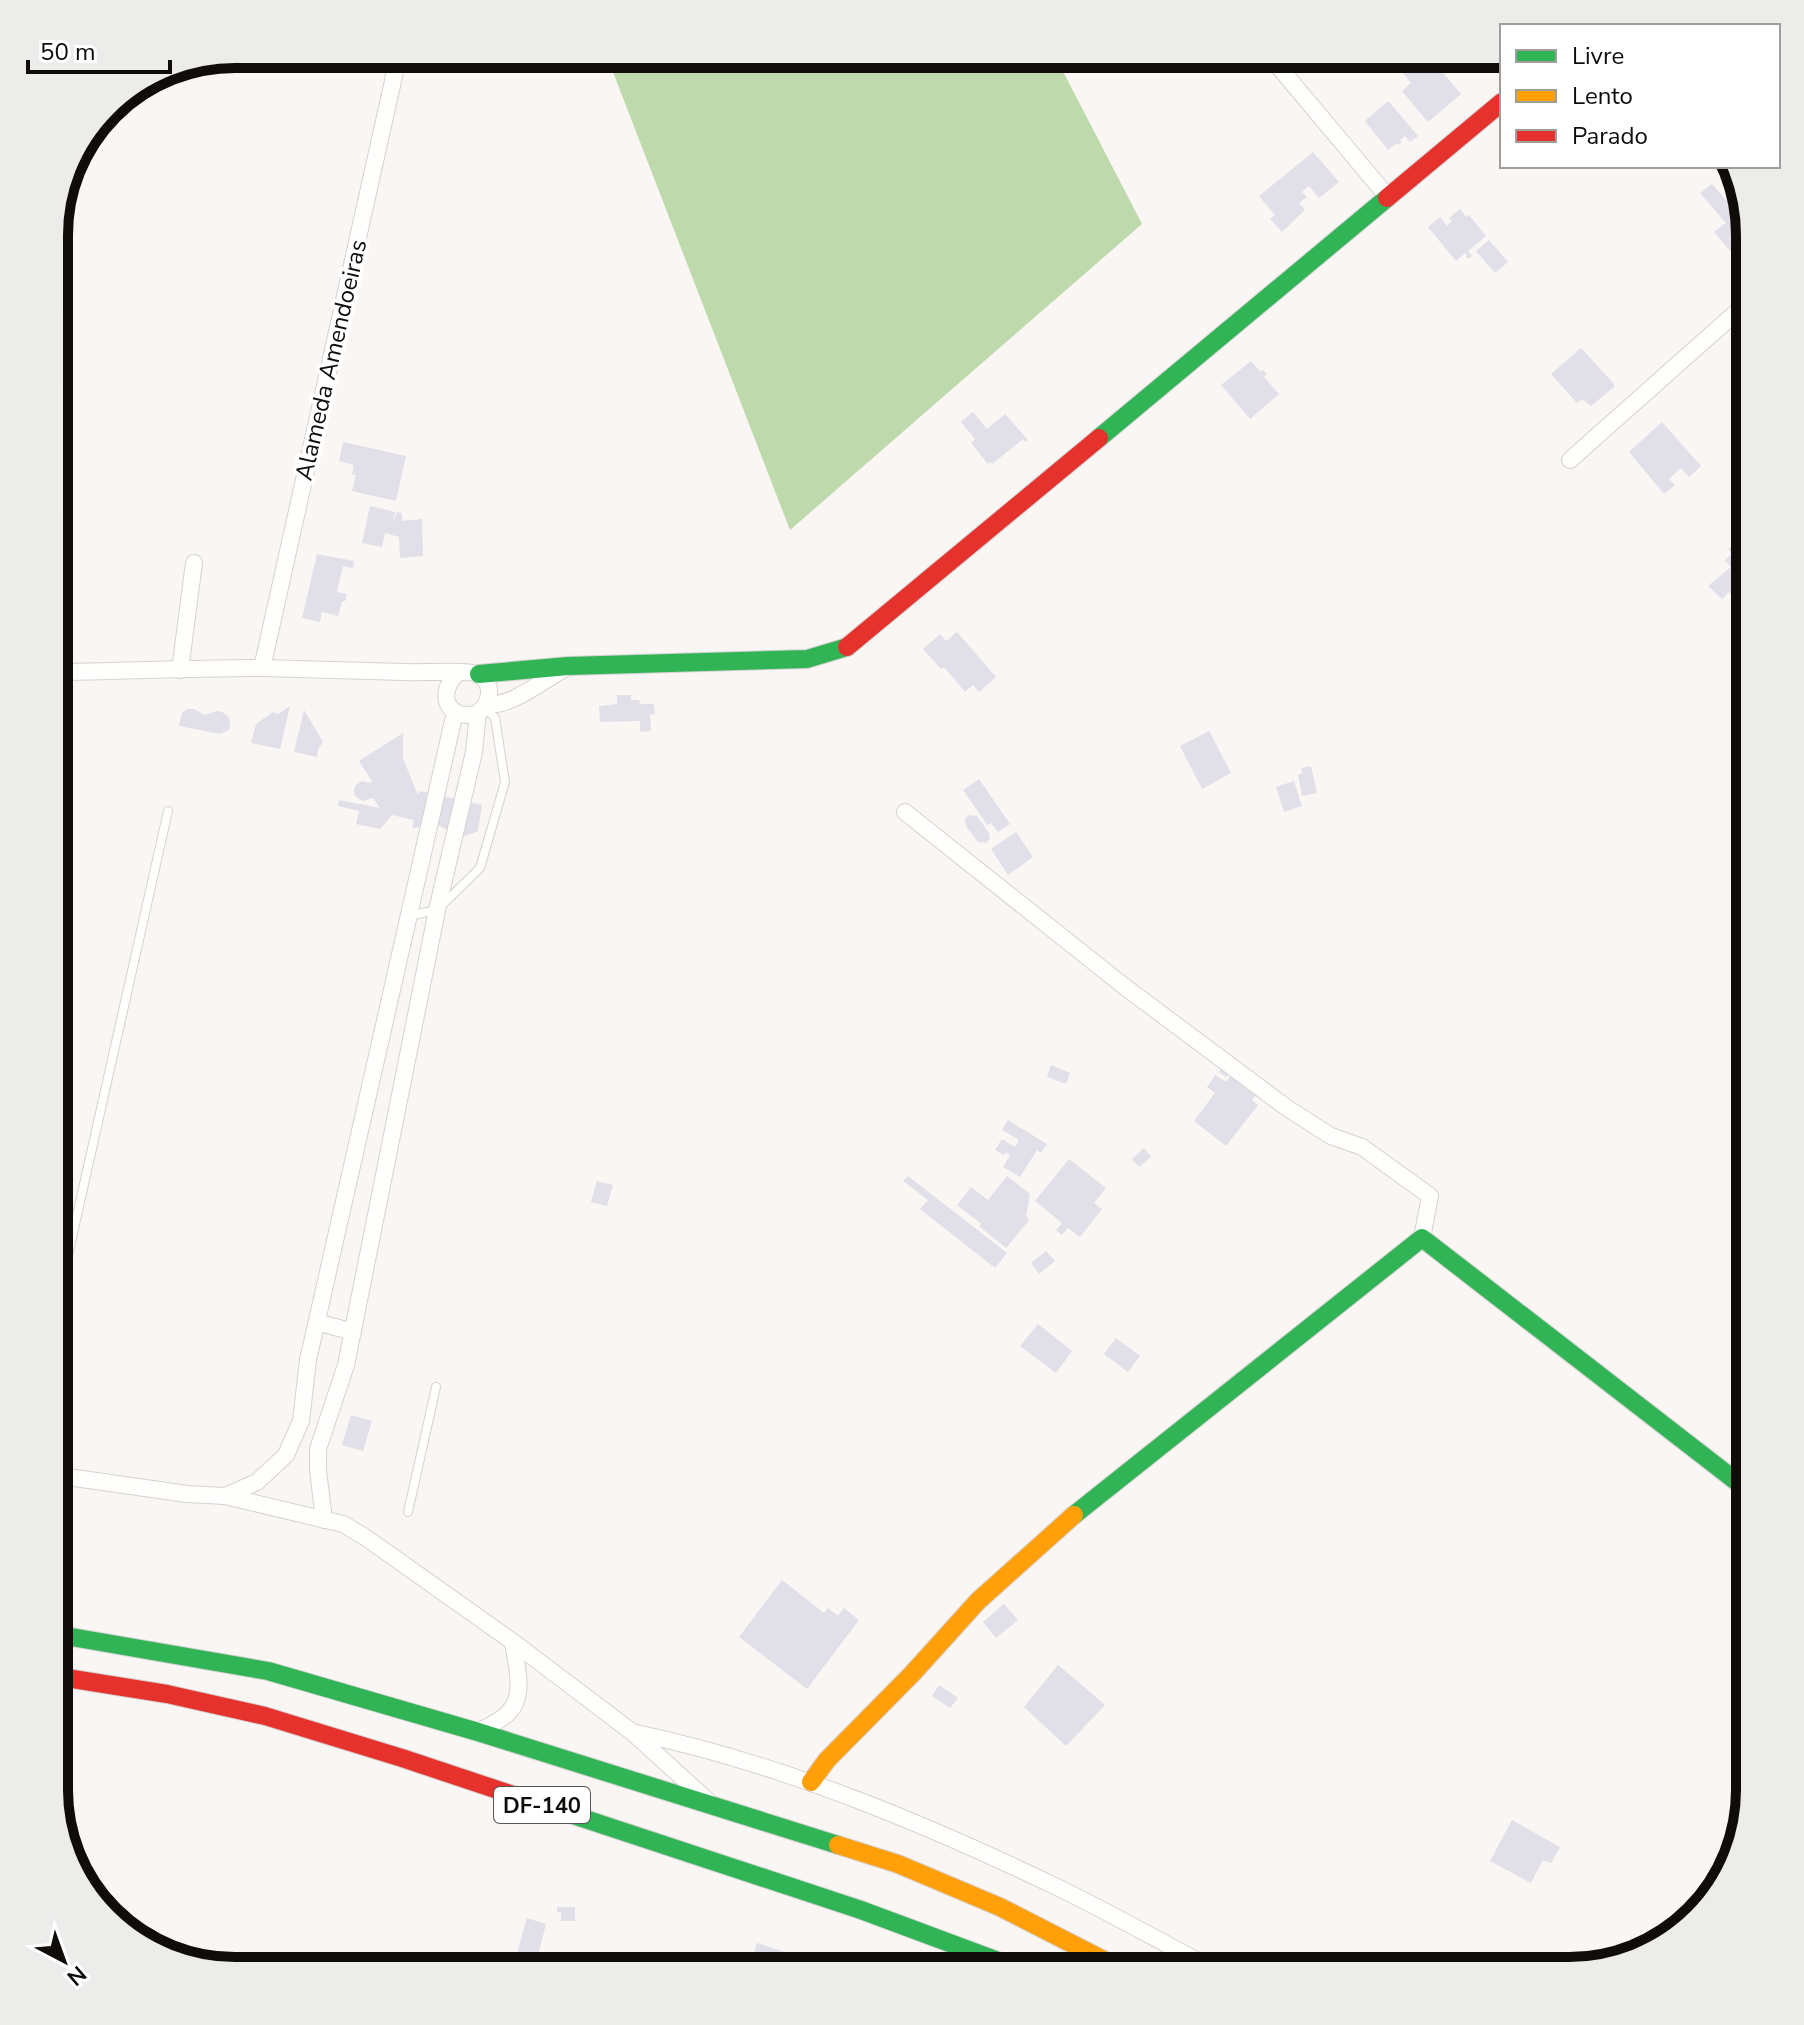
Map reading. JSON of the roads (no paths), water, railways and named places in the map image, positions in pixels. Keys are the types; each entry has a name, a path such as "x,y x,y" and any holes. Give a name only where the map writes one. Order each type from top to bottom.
{"street":[{"name":"Alameda Amendoeiras","path":"262,668 392,68"},
{"path":"1280,68 1387,196"},
{"path":"68,672 262,668 418,673 469,671 479,674 568,666 807,659 847,647 1500,104"},
{"path":"1570,460 1736,312"},
{"path":"180,670 194,563"},
{"path":"458,673 449,681 445,692 447,703 462,716 513,699 568,666"},
{"path":"418,673 445,692"},
{"path":"324,1520 318,1449 346,1365 437,910 489,690 479,674"},
{"path":"225,1496 257,1482 286,1455 301,1421 308,1360 455,712"},
{"path":"443,764 469,773"},
{"path":"811,1782 827,1760 912,1674 978,1601 1080,1510 1422,1238 1430,1196 1362,1147 1331,1136 1287,1108 1125,987 905,812"},
{"path":"1422,1238 1736,1481"},
{"path":"317,1322 353,1332"},
{"path":"304,1389 334,1397"},
{"path":"68,1477 187,1494 225,1496 343,1524 513,1642 632,1732 713,1806"},
{"name":"DF-140","path":"68,1636 268,1671 478,1732 898,1864 1000,1907 1099,1957"},
{"path":"478,1732 505,1716 516,1704 519,1685 513,1642"},
{"name":"DF-140","path":"68,1678 167,1694 265,1716 402,1758 861,1910 987,1957"},
{"path":"632,1732 688,1744 811,1782 889,1813 1062,1890 1190,1957"}],"lane":[{"path":"408,916 437,910 480,868 505,782 495,718 483,708"},
{"path":"68,1255 168,811"},
{"path":"420,868 446,871"},
{"path":"408,1512 436,1387"}]}
